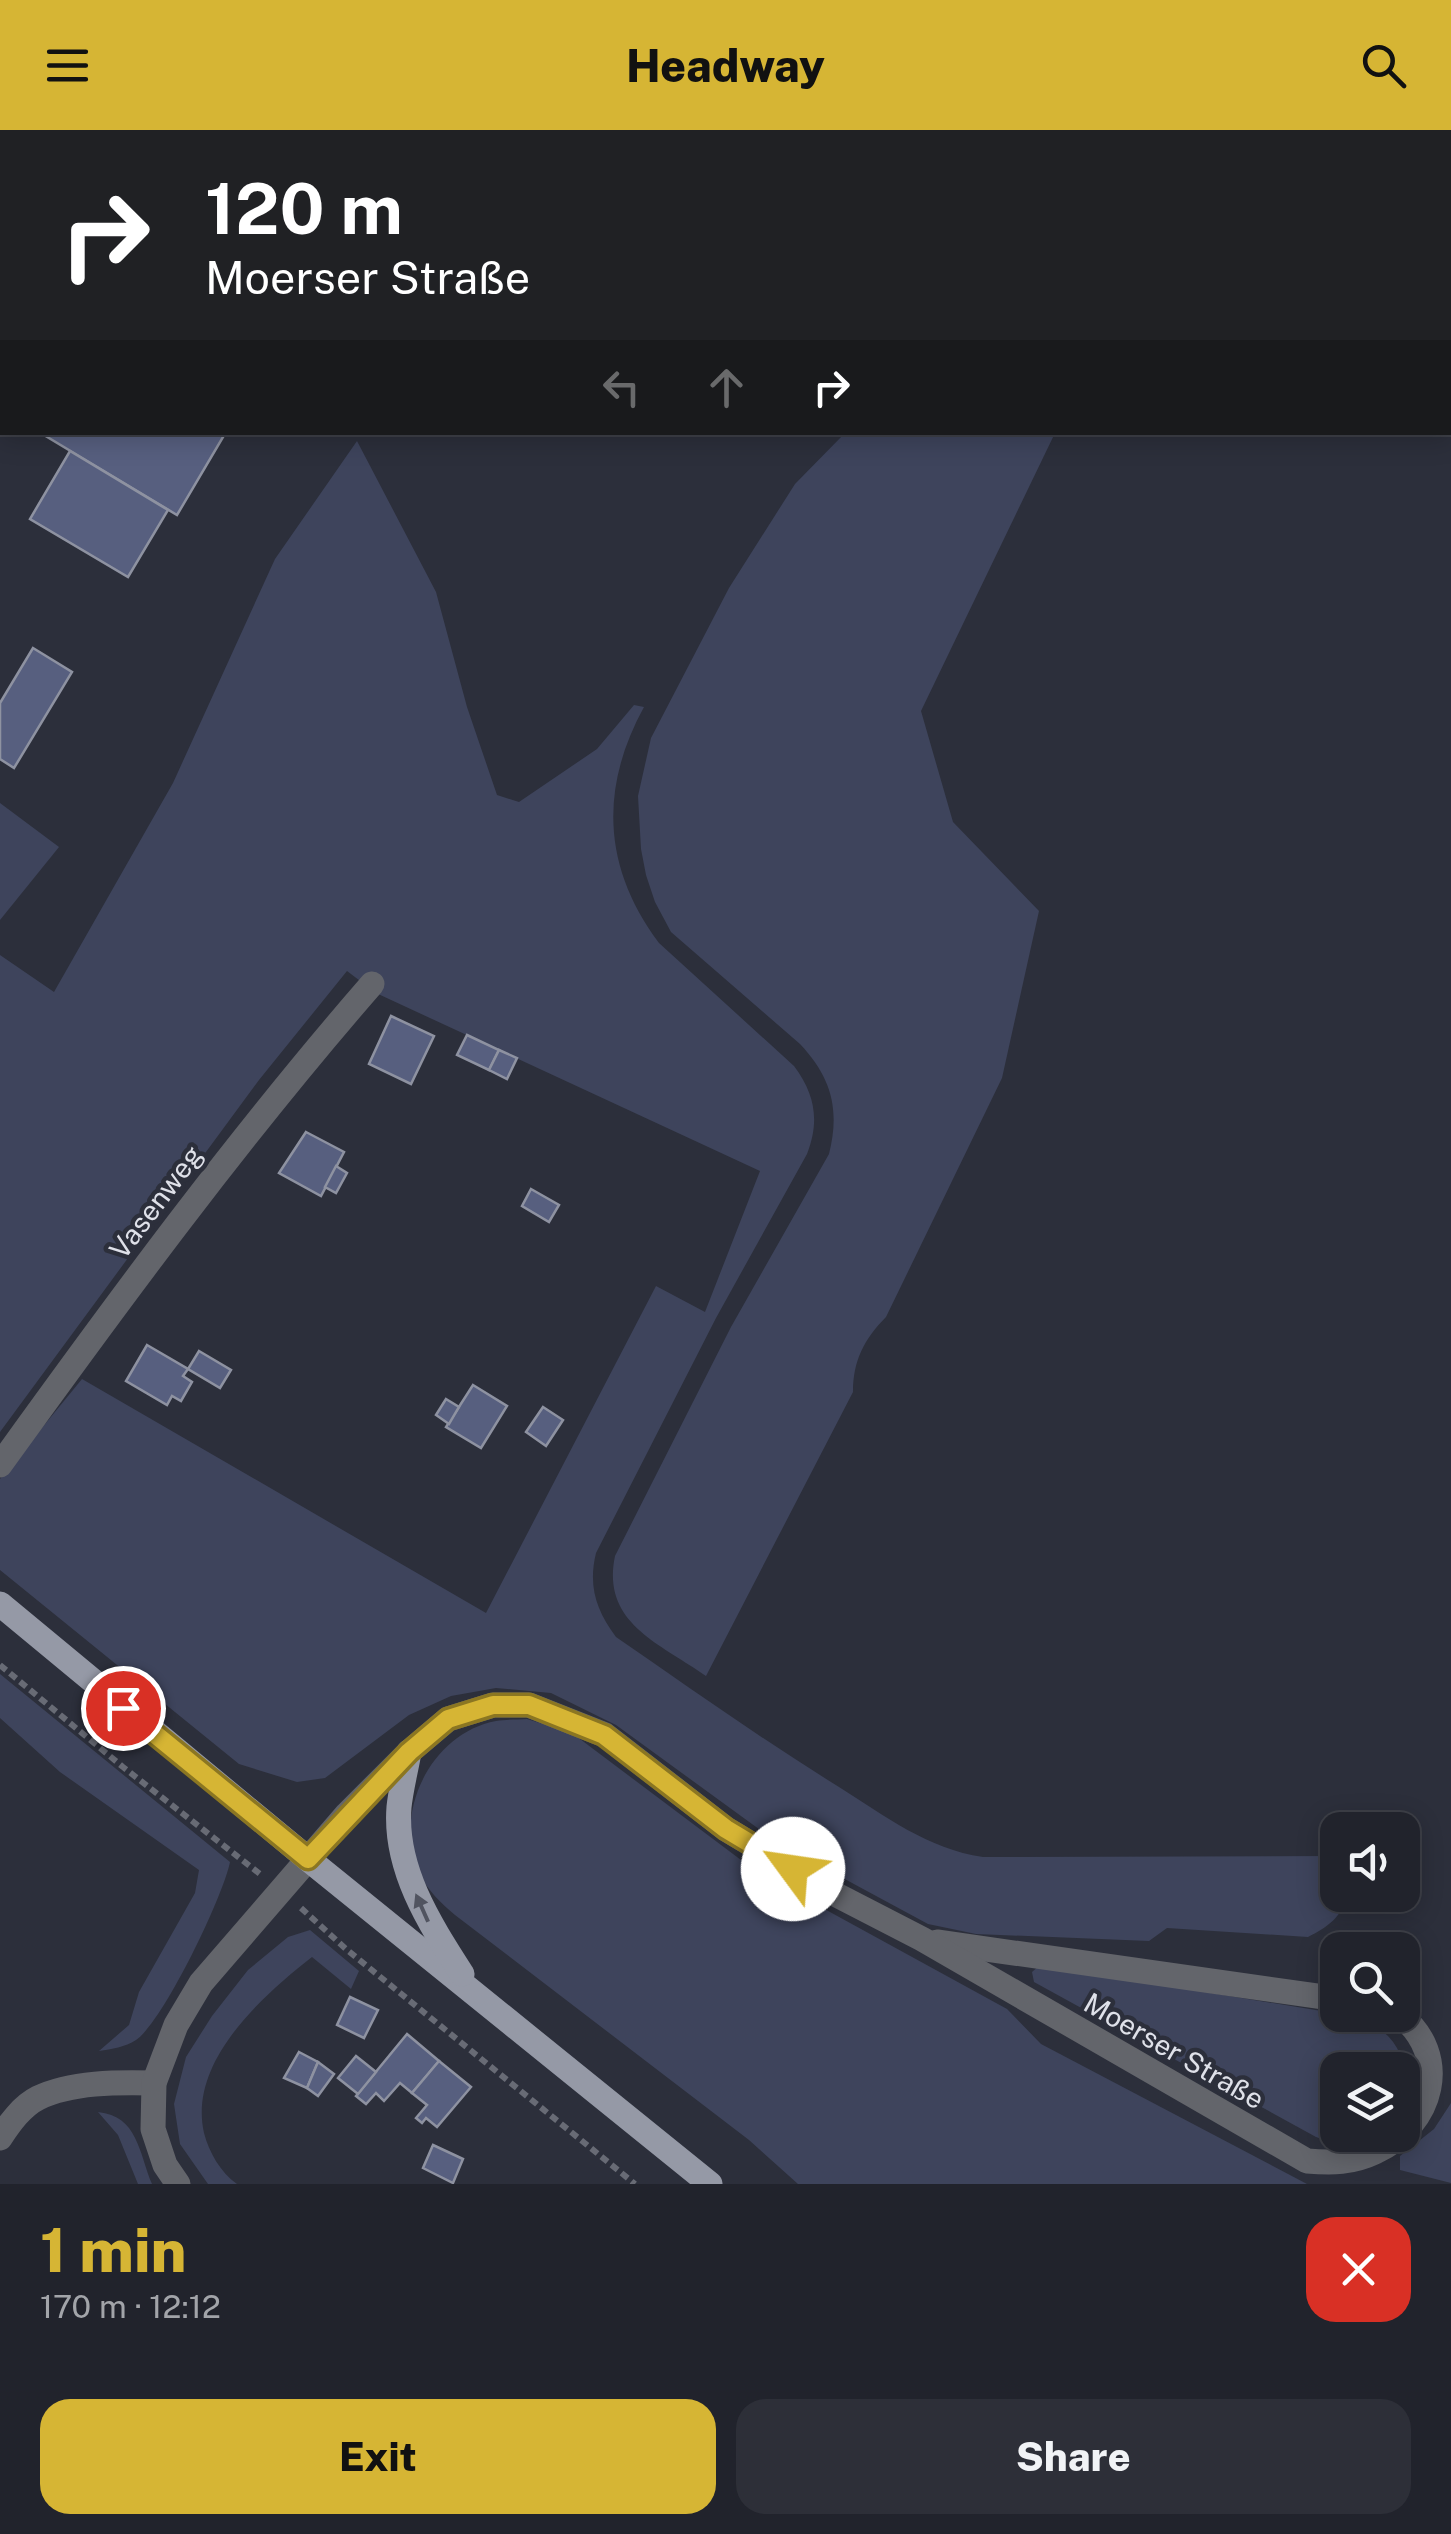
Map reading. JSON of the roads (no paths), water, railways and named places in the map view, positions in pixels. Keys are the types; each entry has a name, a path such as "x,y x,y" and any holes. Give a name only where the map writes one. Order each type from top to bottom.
{"main road":[{"path":"0,1604 710,2184"},
{"path":"409,1752 399,1809 401,1850 422,1912 472,1991"}],"street":[{"name":"Vasenweg","path":"0,1465 196,1196 372,984"},
{"name":"Moerser Straße","path":"178,2184 165,2165 153,2128 154,2083 176,2025 202,1983 280,1889 409,1752 448,1719 493,1705 529,1705 604,1735 726,1829 826,1890 922,1940 1307,2160 1341,2163 1374,2153 1400,2137 1429,2105 1437,2074 1432,2045 1420,2030"},
{"name":"Moerser Straße","path":"922,1940 1320,1996"},
{"path":"0,2138 12,2120 38,2098 102,2082 154,2083"}]}
